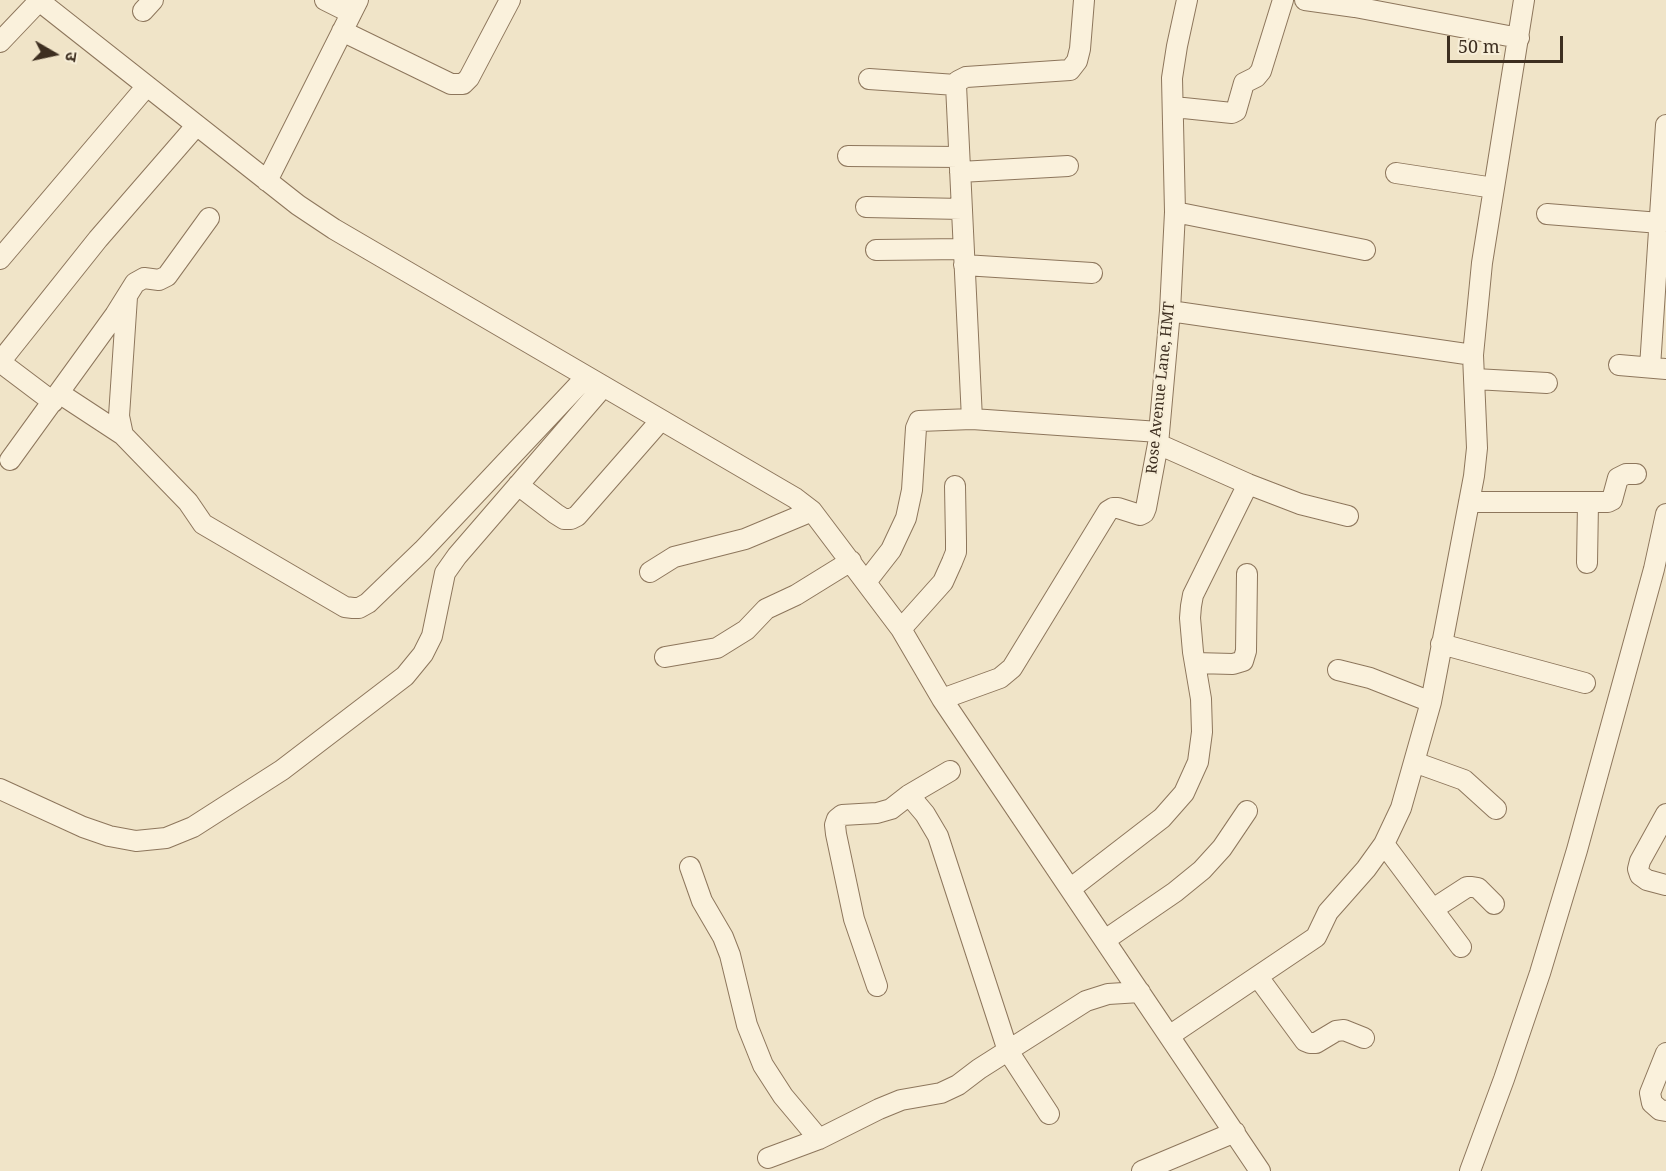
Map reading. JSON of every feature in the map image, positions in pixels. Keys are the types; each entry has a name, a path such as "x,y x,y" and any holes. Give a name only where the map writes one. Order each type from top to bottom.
{"street":[{"path":"0,42 39,0 196,126 334,230 795,498 812,511 901,629 942,699 1260,1171"},
{"path":"325,0 451,84 463,84 469,78 510,0"},
{"path":"972,419 956,85 958,81 966,77 1065,71 1074,67 1080,49 1084,0"},
{"name":"Rose Avenue Lane, HMT","path":"942,699 1000,678 1012,668 1108,511 1118,508 1140,515 1144,513 1159,438 1170,311 1175,212 1174,62 1187,0"},
{"path":"1174,107 1232,113 1236,111 1244,83 1256,77 1261,71 1283,0"},
{"path":"1305,0 1356,3 1519,38"},
{"path":"1169,1036 1316,938 1328,912 1366,869 1384,844 1401,808 1431,702 1469,502 1477,448 1473,355 1482,263 1524,0"},
{"path":"267,181 350,15"},
{"path":"869,79 956,85"},
{"path":"0,259 146,87"},
{"path":"196,126 98,239 0,362 123,435 188,502 203,524 345,607 359,608 368,603 423,550 586,376"},
{"path":"1618,365 1658,368 1660,222 1666,136"},
{"path":"848,156 960,165 1068,166"},
{"path":"1396,173 1494,188"},
{"path":"866,207 962,209"},
{"path":"1175,212 1365,250"},
{"path":"1547,214 1660,222"},
{"path":"10,460 139,280 149,277 159,279 167,276 209,218"},
{"path":"876,250 964,257 1092,273"},
{"path":"123,435 119,416 127,297"},
{"path":"1170,311 1473,355"},
{"path":"1475,379 1547,383"},
{"path":"0,789 83,827 109,836 136,841 166,838 194,827 282,770 405,676 423,654 432,636 445,573 457,556 603,387"},
{"path":"866,582 891,550 906,518 912,490 917,424 925,420 972,419 1159,438 1248,484 1300,504 1348,516"},
{"path":"518,485 564,519 578,516 661,420"},
{"path":"1469,502 1588,503 1612,500 1618,478 1626,474 1636,474"},
{"path":"1070,889 1162,818 1184,793 1198,762 1202,732 1201,699 1190,618 1191,606 1248,484"},
{"path":"901,629 943,582 952,562 956,541 955,486"},
{"path":"1587,563 1588,503"},
{"path":"650,572 674,557 745,538 812,511"},
{"path":"1470,1171 1544,962 1648,591 1666,514"},
{"path":"666,657 717,648 746,630 766,609 796,595 851,561"},
{"path":"1195,663 1233,664 1243,661 1246,651 1247,574"},
{"path":"1441,644 1585,683"},
{"path":"1338,670 1370,678 1431,702"},
{"path":"1414,762 1464,780 1496,809"},
{"path":"877,986 854,919 835,825 837,819 842,815 877,813 891,809 909,795 950,771"},
{"path":"909,795 925,814 938,836 1008,1051 1049,1114"},
{"path":"1105,940 1175,892 1202,870 1222,848 1247,811"},
{"path":"1666,814 1640,861 1638,869 1640,874 1647,879 1666,885"},
{"path":"1384,844 1461,947"},
{"path":"690,867 702,901 723,937 730,955 747,1025 763,1065 783,1096 819,1140"},
{"path":"1433,909 1472,886 1478,888 1494,904"},
{"path":"1258,977 1305,1041 1316,1043 1336,1031 1344,1030 1364,1038"},
{"path":"768,1158 819,1140 901,1100 941,1093 958,1085 1086,1001 1108,994 1140,992"},
{"path":"1666,1053 1650,1092 1652,1103 1666,1112"},
{"path":"1142,1171 1235,1132"}]}
